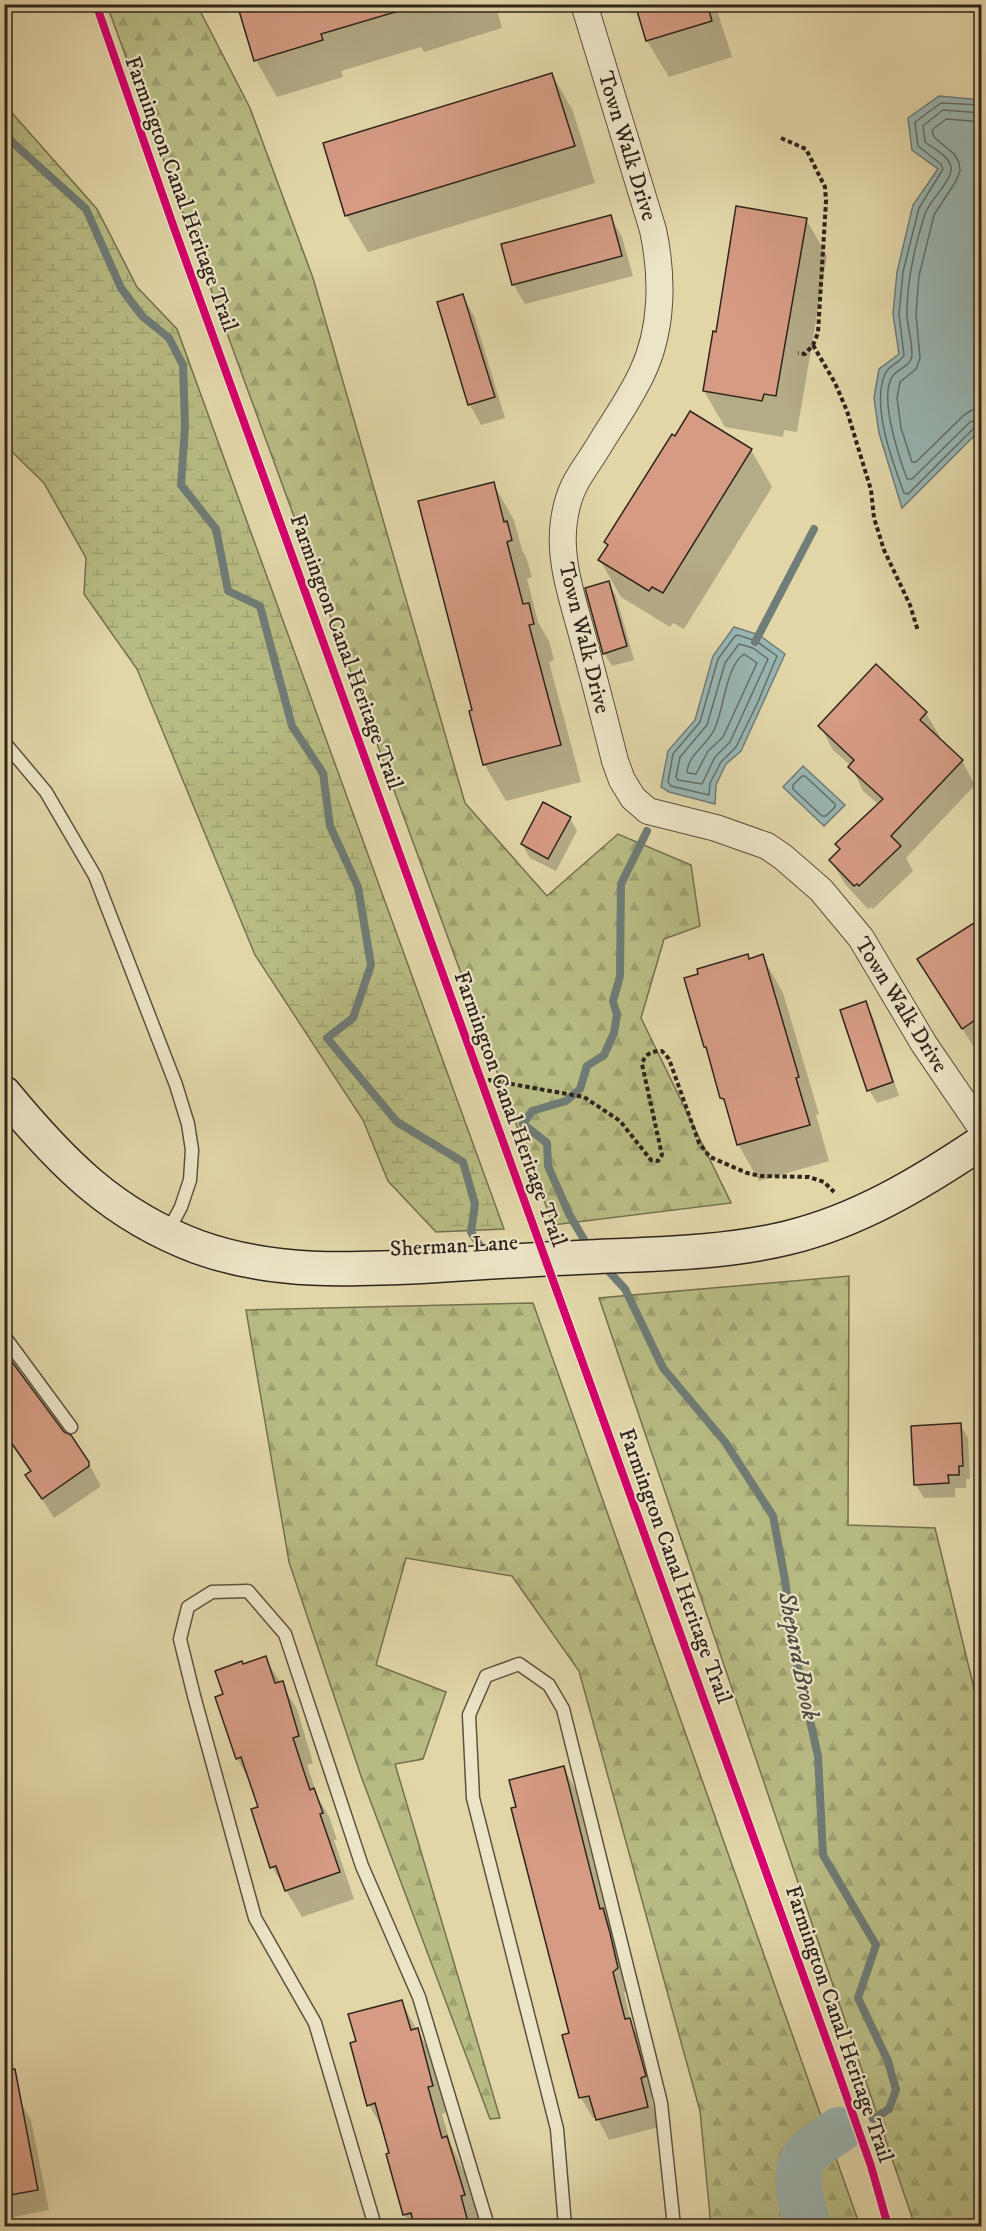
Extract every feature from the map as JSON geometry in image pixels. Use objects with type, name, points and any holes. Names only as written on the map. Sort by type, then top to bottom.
[{"type":"street","name":"Town Walk Drive","points":[[584,4],[653,230],[659,265],[658,312],[654,337],[642,373],[599,446],[575,480],[564,520],[562,546],[572,596],[615,761],[622,780],[633,798],[648,811],[716,828],[766,846],[783,856],[821,890],[861,939],[924,1044],[981,1129]]},
{"type":"street","name":"Sherman Lane","points":[[4,1092],[73,1170],[133,1217],[166,1234],[215,1252],[262,1264],[300,1268],[367,1269],[723,1249],[786,1238],[850,1218],[919,1182],[981,1142]]},
{"type":"lane","points":[[4,742],[46,792],[95,876],[176,1085],[188,1124],[192,1150],[190,1180],[181,1207],[166,1234]]},
{"type":"lane","points":[[4,1336],[71,1427]]},
{"type":"lane","points":[[375,2226],[315,2023],[255,1918],[194,1696],[180,1639],[188,1607],[212,1592],[248,1591],[285,1634],[362,1866],[419,1997],[488,2226]]},
{"type":"lane","points":[[565,2226],[557,2129],[473,1798],[469,1715],[486,1676],[519,1664],[549,1684],[563,1709],[661,2103],[674,2226]]},
{"type":"path","points":[[782,138],[806,149],[825,187],[818,333],[813,345],[805,354],[798,353]]},
{"type":"path","points":[[813,345],[835,383],[847,411],[871,490],[874,518],[884,550],[910,605],[918,631]]},
{"type":"path","points":[[485,1081],[584,1097],[620,1121],[651,1160],[655,1161],[661,1159],[642,1064],[646,1055],[662,1051],[669,1059],[699,1143],[710,1157],[747,1173],[762,1176],[809,1177],[824,1182],[831,1187],[850,1218]]},
{"type":"green space","points":[[107,5],[197,5],[250,108],[313,278],[465,803],[547,896],[618,834],[691,865],[700,926],[664,939],[641,1018],[731,1203],[553,1225]]},
{"type":"green space","points":[[4,104],[97,209],[137,287],[177,329],[504,1229],[436,1232],[388,1181],[363,1120],[255,955],[137,669],[84,594],[86,558],[44,483],[5,445]]},
{"type":"green space","points":[[849,1276],[848,1525],[935,1528],[981,1717],[981,2226],[915,2226],[599,1298]]},
{"type":"green space","points":[[533,1303],[860,2226],[711,2226],[700,2111],[579,1671],[512,1576],[406,1558],[376,1665],[446,1692],[423,1759],[395,1764],[500,2118],[490,2119],[361,1776],[289,1562],[246,1310]]},
{"type":"water","points":[[939,96],[981,100],[981,429],[902,508],[879,433],[874,398],[879,369],[899,354],[893,314],[897,272],[913,205],[938,169],[912,150],[908,118]]},
{"type":"water","points":[[734,627],[759,635],[785,654],[741,751],[726,764],[716,785],[715,804],[669,792],[661,787],[668,751],[695,720],[713,656]]},
{"type":"water","points":[[803,766],[845,805],[824,826],[783,787]]},
{"type":"building","points":[[237,4],[401,4],[402,10],[321,34],[323,40],[254,61]]},
{"type":"building","points":[[635,4],[707,4],[712,21],[646,41]]},
{"type":"building","points":[[552,73],[575,146],[345,216],[323,143]]},
{"type":"building","points":[[736,206],[807,218],[776,396],[764,394],[762,401],[703,391],[713,331],[716,332]]},
{"type":"building","points":[[611,215],[622,256],[512,285],[501,244]]},
{"type":"building","points":[[463,294],[495,397],[468,405],[437,302]]},
{"type":"building","points":[[690,411],[752,449],[663,593],[652,587],[649,591],[598,560],[608,545],[604,542],[672,434],[675,436]]},
{"type":"building","points":[[494,482],[504,522],[507,521],[512,540],[507,542],[523,604],[529,603],[534,624],[529,625],[561,745],[483,765],[469,711],[472,710],[418,501]]},
{"type":"building","points":[[609,581],[627,646],[603,654],[585,588]]},
{"type":"building","points":[[876,664],[927,712],[920,720],[963,760],[891,836],[901,846],[859,886],[857,884],[854,886],[829,860],[840,849],[835,844],[883,799],[848,767],[854,760],[818,726]]},
{"type":"building","points":[[543,802],[571,817],[548,859],[521,844]]},
{"type":"building","points":[[974,923],[981,934],[981,1016],[962,1029],[917,959]]},
{"type":"building","points":[[748,954],[749,959],[763,954],[799,1077],[796,1078],[810,1125],[737,1145],[724,1099],[720,1098],[684,978],[698,974],[697,969]]},
{"type":"building","points":[[866,1001],[893,1082],[867,1091],[840,1010]]},
{"type":"building","points":[[4,1351],[64,1432],[71,1435],[89,1462],[89,1466],[42,1499],[25,1475],[31,1471],[4,1432]]},
{"type":"building","points":[[961,1423],[963,1466],[959,1466],[959,1475],[948,1475],[949,1483],[914,1485],[911,1426]]},
{"type":"building","points":[[266,1656],[275,1683],[283,1681],[299,1736],[293,1738],[310,1790],[314,1788],[323,1813],[320,1814],[340,1872],[285,1891],[276,1866],[270,1868],[251,1809],[258,1807],[241,1757],[236,1759],[215,1697],[223,1694],[215,1671],[242,1661],[243,1664]]},
{"type":"building","points":[[564,1766],[600,1909],[603,1908],[610,1933],[618,1968],[613,1972],[625,2019],[630,2018],[646,2076],[641,2078],[648,2107],[596,2120],[589,2096],[579,2098],[562,2035],[569,2033],[511,1808],[516,1807],[509,1780]]},
{"type":"building","points":[[402,2000],[411,2030],[418,2028],[433,2086],[428,2087],[442,2138],[447,2136],[465,2195],[461,2196],[468,2222],[451,2226],[414,2226],[411,2213],[403,2215],[375,2103],[367,2106],[350,2043],[356,2041],[348,2014]]},
{"type":"building","points":[[15,2069],[38,2190],[4,2196],[4,2070]]},
{"type":"waterway","name":"Shepard Brook","points":[[4,130],[11,141],[86,209],[121,288],[142,316],[169,338],[183,365],[185,426],[181,485],[216,529],[228,591],[260,606],[292,726],[323,773],[330,826],[358,887],[371,965],[353,1018],[327,1038],[397,1122],[463,1162],[475,1204],[471,1232],[480,1246],[489,1253]]},
{"type":"waterway","points":[[755,642],[814,529]]},
{"type":"waterway","points":[[589,1248],[569,1214],[548,1166],[547,1143],[523,1124],[532,1111],[566,1101],[580,1089],[587,1066],[604,1055],[614,1033],[617,1015],[613,1001],[620,976],[621,884],[647,831]]},
{"type":"waterway","name":"Shepard Brook","points":[[603,1265],[625,1289],[663,1368],[725,1442],[773,1516],[795,1654],[818,1756],[823,1855],[876,1945],[858,1998],[888,2061],[896,2090],[889,2109],[873,2119]]},
{"type":"waterway","name":"Shepard Brook","points":[[808,2226],[799,2188],[800,2169],[803,2160],[811,2150],[839,2130]]},
{"type":"cycle path","name":"Farmington Canal Heritage Trail","points":[[96,4],[173,225],[838,2072],[871,2166],[888,2226]]}]
